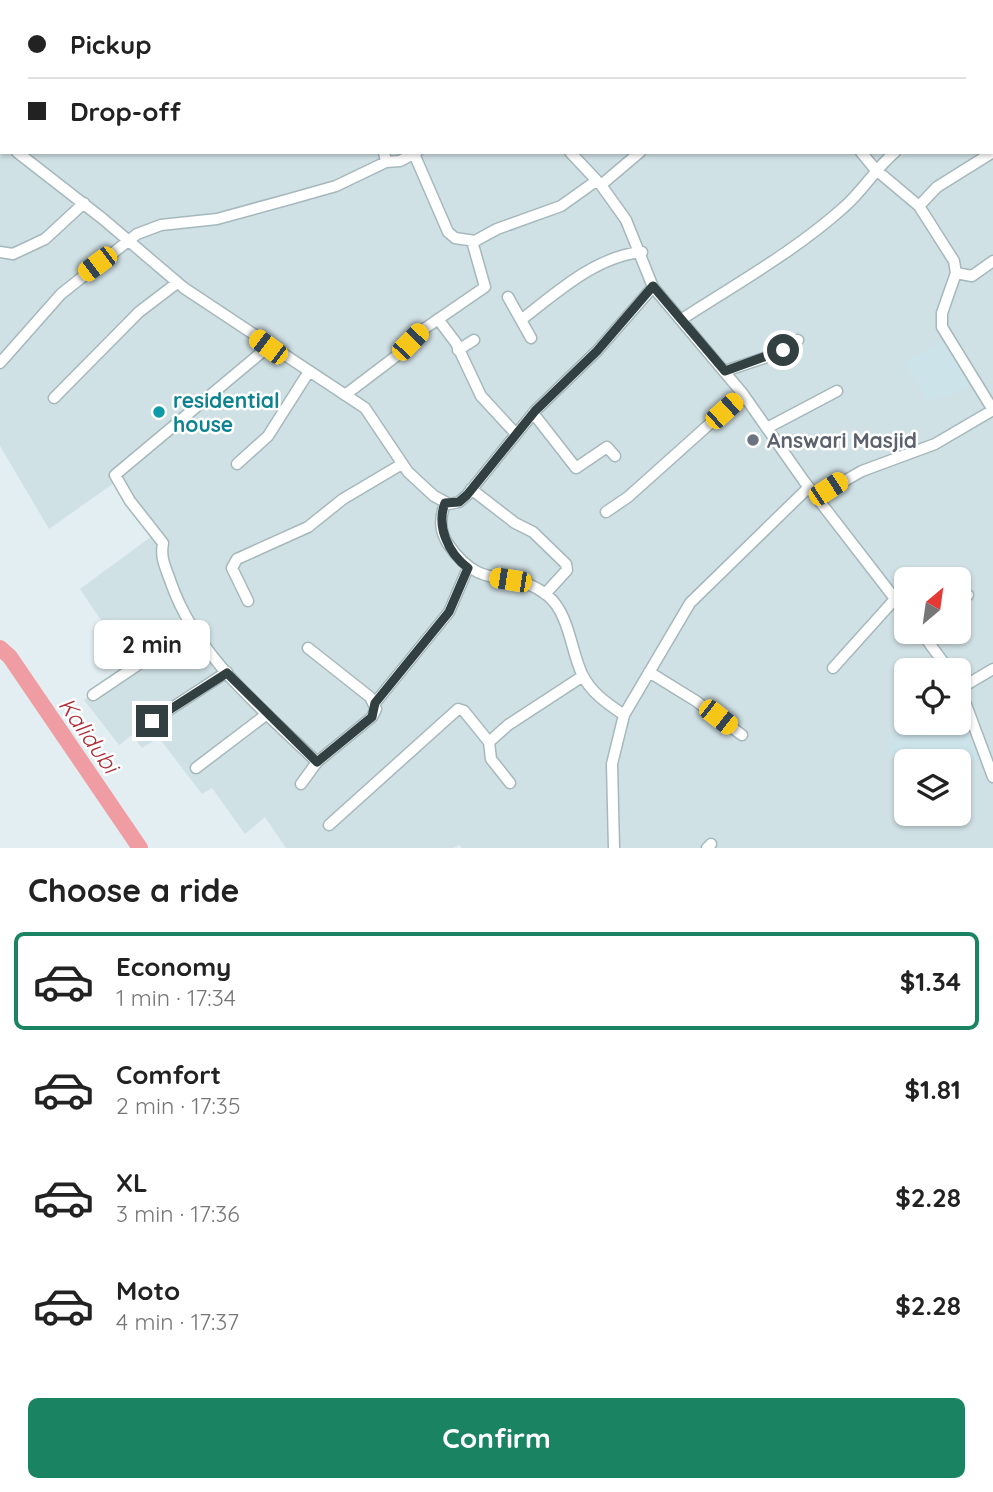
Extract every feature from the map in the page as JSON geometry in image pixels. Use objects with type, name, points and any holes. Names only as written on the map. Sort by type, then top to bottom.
[{"type":"street","points":[[20,154],[84,204],[177,283],[268,347],[345,395],[370,415],[402,464],[422,486],[445,503],[459,502],[533,413],[597,351],[653,286]]},
{"type":"street","points":[[0,363],[61,294],[127,241],[161,225],[217,219],[336,186],[385,157],[416,154],[448,232],[455,238],[472,241],[561,206],[637,154]]},
{"type":"street","points":[[572,154],[626,220],[642,252],[653,286],[743,394],[816,497],[894,597]]},
{"type":"street","points":[[816,497],[851,476],[935,444],[993,410],[942,327],[942,313],[956,273],[954,261],[919,206],[875,169],[863,154]]},
{"type":"street","points":[[682,319],[764,266],[845,208],[875,169],[893,154]]},
{"type":"street","points":[[919,206],[937,187],[990,154]]},
{"type":"street","points":[[0,252],[13,254],[45,239],[84,204]]},
{"type":"street","points":[[345,395],[375,374],[438,319],[485,288],[472,241]]},
{"type":"street","points":[[521,320],[571,281],[624,254],[642,252]]},
{"type":"street","points":[[956,273],[972,276],[993,261]]},
{"type":"street","points":[[54,397],[139,312],[177,283]]},
{"type":"street","points":[[508,297],[531,338]]},
{"type":"street","points":[[438,319],[458,350],[481,396],[516,434]]},
{"type":"street","points":[[458,350],[474,340]]},
{"type":"street","points":[[725,371],[767,358],[798,340]]},
{"type":"street","points":[[268,347],[115,475],[130,500],[163,542],[160,559],[191,629],[227,673],[317,762]]},
{"type":"street","points":[[237,464],[268,436],[308,373]]},
{"type":"street","points":[[766,428],[837,391]]},
{"type":"street","points":[[606,512],[628,497],[743,394]]},
{"type":"street","points":[[533,413],[576,468],[607,447],[615,456]]},
{"type":"street","points":[[248,601],[232,568],[237,559],[308,527],[343,499],[402,464]]},
{"type":"street","points":[[614,848],[612,764],[624,715],[690,603],[809,487]]},
{"type":"street","points":[[471,489],[514,523],[533,532],[566,564],[567,570],[545,594]]},
{"type":"street","points":[[445,503],[440,521],[445,539],[468,568],[485,576],[526,584],[545,594],[559,610],[583,676],[601,699],[624,715]]},
{"type":"street","points":[[301,784],[317,762],[372,717],[375,703],[449,612],[468,568]]},
{"type":"street","points":[[833,668],[894,599]]},
{"type":"street","points":[[93,695],[191,629]]},
{"type":"street","points":[[308,648],[375,703]]},
{"type":"street","points":[[971,681],[993,668]]},
{"type":"street","points":[[649,672],[696,701],[742,735]]},
{"type":"street","points":[[152,721],[227,673]]},
{"type":"street","points":[[489,742],[508,725],[583,676]]},
{"type":"street","points":[[329,825],[458,709],[464,711],[489,742],[491,759],[510,783]]},
{"type":"street","points":[[196,768],[267,714]]},
{"type":"street","points":[[971,717],[993,777]]},
{"type":"shaded area","points":[[0,154],[993,154],[993,848],[462,848],[459,845],[453,848],[286,848],[265,817],[245,834],[212,788],[202,794],[159,738],[142,748],[132,735],[119,745],[84,700],[131,665],[80,589],[152,536],[117,481],[49,529],[0,446]]},
{"type":"shaded area","points":[[941,341],[971,383],[951,394],[926,402],[904,362]]},
{"type":"shaded area","points":[[894,733],[968,735],[980,758],[971,761],[971,749],[894,749],[894,756],[885,742]]},
{"type":"waterway","name":"Kalidubi","points":[[0,648],[10,657],[140,848]]},
{"type":"place","name":"residential house","points":[[159,412]]},
{"type":"place","name":"Answari Masjid","points":[[753,440]]},
{"type":"route","points":[[152,721],[227,673],[317,762],[372,717],[376,709],[375,703],[449,612],[468,568],[445,539],[440,521],[445,503],[452,505],[467,495],[535,411],[597,351],[653,286],[725,371],[783,350]]}]
